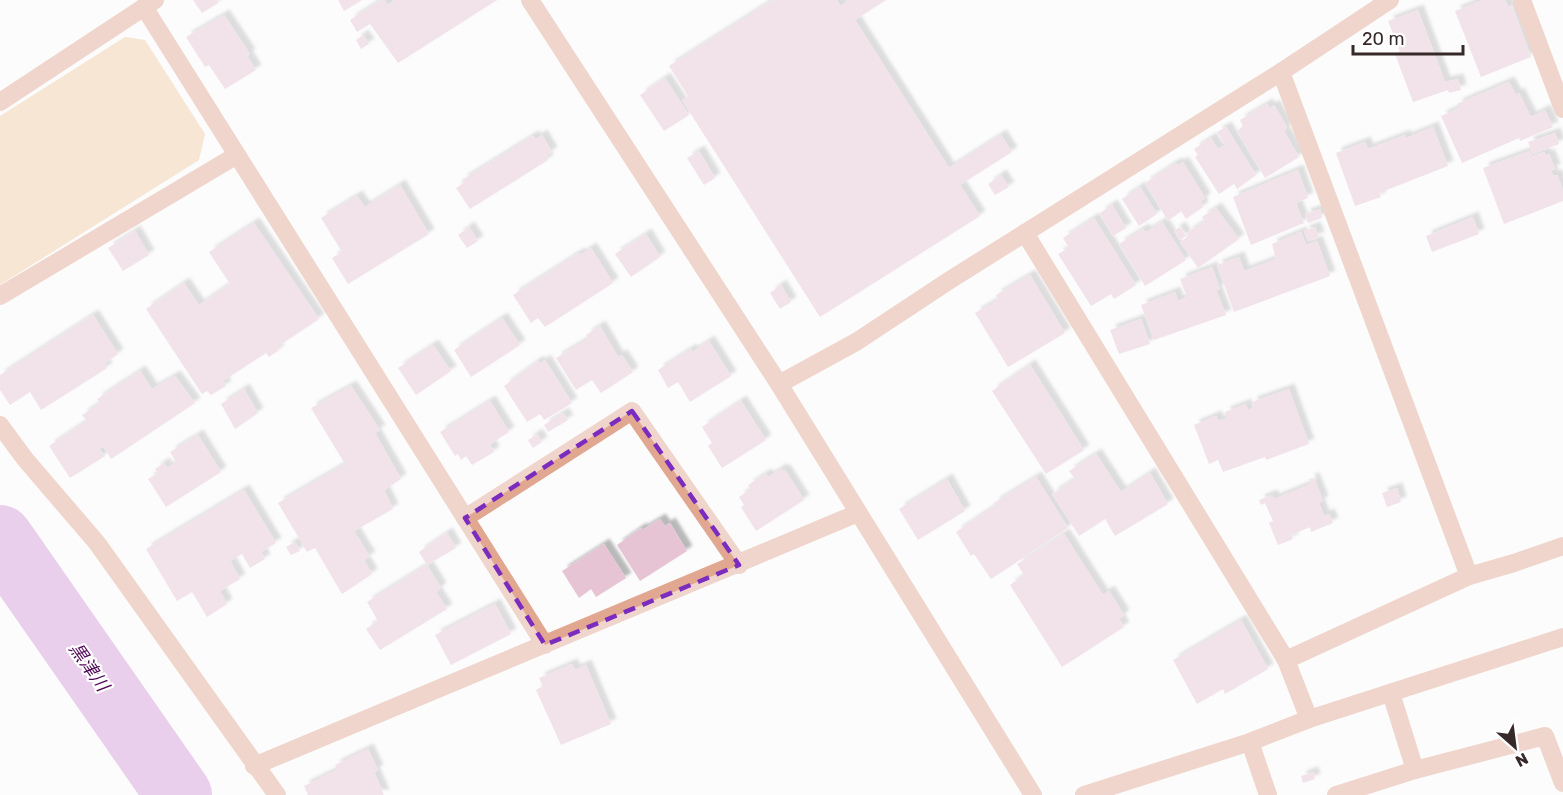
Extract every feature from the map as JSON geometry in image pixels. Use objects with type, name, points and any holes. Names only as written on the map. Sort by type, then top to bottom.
[{"type":"street","points":[[530,0],[779,384],[1033,795]]},
{"type":"street","points":[[779,384],[856,342],[1281,72],[1390,0]]},
{"type":"street","points":[[1522,0],[1563,110]]},
{"type":"street","points":[[0,102],[149,4],[237,155],[545,645]]},
{"type":"street","points":[[1281,72],[1469,576]]},
{"type":"street","points":[[0,296],[237,155]]},
{"type":"street","points":[[1025,233],[1286,660],[1309,719]]},
{"type":"street","points":[[465,518],[632,411],[739,565]]},
{"type":"street","points":[[0,425],[96,543],[277,795]]},
{"type":"street","points":[[254,766],[739,565],[858,513]]},
{"type":"street","points":[[1286,660],[1469,576],[1563,546]]},
{"type":"street","points":[[1084,795],[1563,637]]},
{"type":"street","points":[[1391,693],[1415,770]]},
{"type":"street","points":[[1336,795],[1415,770],[1554,733],[1563,783]]},
{"type":"street","points":[[1250,742],[1268,795]]},
{"type":"highlighted area","points":[[632,411],[739,565],[545,645],[465,518]]},
{"type":"shaded area","points":[[125,37],[145,40],[205,134],[199,160],[0,285],[0,116]]},
{"type":"building","points":[[193,0],[216,0],[218,3],[202,13]]},
{"type":"building","points":[[338,0],[362,0],[344,11]]},
{"type":"building","points":[[381,0],[388,5],[395,0],[497,0],[398,63],[370,24],[357,32],[350,20]]},
{"type":"building","points":[[773,0],[837,0],[840,6],[850,0],[886,0],[855,20],[949,168],[1001,135],[1012,152],[960,185],[980,216],[820,317],[682,100],[688,96],[669,66]]},
{"type":"building","points":[[1483,0],[1505,0],[1508,7],[1512,5],[1531,57],[1481,77],[1455,11]]},
{"type":"building","points":[[1418,10],[1445,82],[1458,79],[1461,90],[1449,93],[1448,90],[1413,102],[1395,54],[1400,51],[1388,21]]},
{"type":"building","points":[[224,15],[250,54],[247,56],[256,70],[225,89],[209,65],[205,67],[186,37]]},
{"type":"building","points":[[363,35],[369,44],[361,49],[356,40]]},
{"type":"building","points":[[665,78],[689,115],[664,131],[640,95]]},
{"type":"building","points":[[1509,82],[1516,95],[1519,93],[1531,117],[1545,110],[1553,127],[1520,141],[1519,138],[1462,163],[1441,116],[1459,108],[1457,104]]},
{"type":"building","points":[[1267,104],[1270,108],[1274,105],[1287,127],[1284,131],[1299,157],[1265,178],[1237,131],[1243,126],[1240,120]]},
{"type":"building","points":[[1226,127],[1256,175],[1237,189],[1234,184],[1219,194],[1195,157],[1198,155],[1194,149],[1211,138],[1218,149],[1225,145],[1217,132]]},
{"type":"building","points":[[1433,127],[1448,166],[1379,193],[1381,197],[1355,206],[1336,153],[1365,142],[1368,149]]},
{"type":"building","points":[[1555,133],[1559,144],[1533,154],[1528,142]]},
{"type":"building","points":[[542,135],[552,152],[546,156],[548,160],[470,209],[456,188],[464,183],[462,180],[533,136],[536,139]]},
{"type":"building","points":[[699,151],[715,178],[704,185],[687,158]]},
{"type":"building","points":[[1530,151],[1532,156],[1544,152],[1546,156],[1549,154],[1555,169],[1551,171],[1553,176],[1557,175],[1563,190],[1563,201],[1504,224],[1483,168]]},
{"type":"building","points":[[1183,162],[1205,198],[1201,202],[1203,207],[1186,219],[1181,211],[1168,221],[1145,183],[1176,163],[1178,165]]},
{"type":"building","points":[[1298,170],[1308,198],[1296,203],[1304,223],[1251,245],[1233,197]]},
{"type":"building","points":[[1001,175],[1009,187],[995,195],[988,184]]},
{"type":"building","points":[[400,185],[429,234],[348,284],[332,258],[342,252],[321,218],[357,196],[365,207]]},
{"type":"building","points":[[1140,187],[1157,214],[1139,226],[1122,199]]},
{"type":"building","points":[[1112,205],[1126,228],[1113,236],[1100,213]]},
{"type":"building","points":[[1216,208],[1239,239],[1198,268],[1180,242],[1189,236],[1187,233],[1205,221],[1202,217]]},
{"type":"building","points":[[1320,209],[1322,218],[1308,223],[1305,214]]},
{"type":"building","points":[[1473,217],[1479,234],[1432,252],[1426,236]]},
{"type":"building","points":[[1094,218],[1136,285],[1114,299],[1111,294],[1091,306],[1058,254],[1069,248],[1063,238]]},
{"type":"building","points":[[1162,222],[1186,260],[1145,286],[1119,244],[1143,229],[1146,232]]},
{"type":"building","points":[[254,223],[319,319],[277,347],[279,350],[269,357],[266,353],[223,381],[226,386],[211,395],[207,391],[202,394],[146,309],[184,283],[199,305],[230,284],[209,252]]},
{"type":"building","points":[[469,227],[478,241],[467,248],[458,235]]},
{"type":"building","points":[[1180,227],[1186,236],[1180,240],[1174,231]]},
{"type":"building","points":[[1315,227],[1319,237],[1308,241],[1304,231]]},
{"type":"building","points":[[135,231],[149,255],[123,271],[108,248]]},
{"type":"building","points":[[1301,232],[1306,245],[1317,241],[1330,276],[1234,312],[1217,265],[1239,257],[1244,271],[1276,259],[1272,244]]},
{"type":"building","points":[[646,234],[660,257],[631,277],[615,254]]},
{"type":"building","points":[[591,248],[613,283],[545,327],[538,318],[531,323],[513,295],[579,253],[580,255]]},
{"type":"building","points":[[1212,267],[1220,289],[1216,290],[1226,315],[1154,340],[1141,305],[1175,292],[1178,301],[1187,297],[1180,279]]},
{"type":"building","points":[[1030,275],[1065,333],[1008,367],[975,313],[998,300],[996,295]]},
{"type":"building","points":[[781,285],[791,302],[780,309],[770,293]]},
{"type":"building","points":[[93,315],[118,354],[104,364],[107,368],[41,410],[30,392],[10,405],[0,390],[0,375]]},
{"type":"building","points":[[502,318],[520,345],[471,377],[454,350]]},
{"type":"building","points":[[1141,319],[1150,344],[1119,354],[1110,330]]},
{"type":"building","points":[[600,326],[618,357],[622,355],[633,372],[601,393],[592,380],[576,390],[556,358],[588,339],[586,335]]},
{"type":"building","points":[[709,341],[731,376],[690,402],[678,382],[668,388],[658,370],[691,349],[692,352]]},
{"type":"building","points":[[433,345],[451,371],[416,395],[398,368]]},
{"type":"building","points":[[545,360],[572,403],[544,420],[540,414],[527,422],[504,386],[538,361],[540,364]]},
{"type":"building","points":[[1030,365],[1084,450],[1046,474],[992,391]]},
{"type":"building","points":[[140,371],[152,389],[175,376],[195,403],[111,459],[103,446],[99,449],[105,456],[70,478],[49,446],[87,421],[82,415],[100,403],[97,399]]},
{"type":"building","points":[[351,386],[380,430],[375,433],[401,479],[384,490],[393,509],[354,531],[370,557],[364,560],[372,574],[342,594],[315,548],[307,552],[278,503],[345,464],[311,408]]},
{"type":"building","points":[[244,389],[258,413],[235,429],[221,404]]},
{"type":"building","points":[[1289,389],[1309,444],[1266,460],[1265,457],[1223,472],[1218,460],[1209,464],[1194,425],[1216,416],[1218,421],[1227,418],[1225,412],[1246,404],[1248,410],[1253,408],[1252,402]]},
{"type":"building","points":[[490,401],[509,432],[490,444],[494,452],[472,465],[466,456],[461,460],[458,454],[455,456],[440,432]]},
{"type":"building","points":[[741,401],[766,440],[722,468],[708,446],[712,443],[702,427]]},
{"type":"building","points":[[563,413],[568,420],[548,432],[544,425]]},
{"type":"building","points":[[537,434],[542,442],[533,448],[528,440]]},
{"type":"building","points":[[198,435],[221,472],[166,507],[148,479],[158,473],[155,469],[164,463],[167,468],[176,462],[170,452]]},
{"type":"building","points":[[1096,454],[1121,492],[1150,473],[1168,504],[1115,536],[1105,519],[1079,536],[1052,494],[1075,479],[1069,471]]},
{"type":"building","points":[[781,469],[785,470],[804,500],[756,531],[741,507],[744,505],[739,497],[751,489],[748,485],[766,474],[768,477]]},
{"type":"building","points":[[1036,477],[1068,528],[991,579],[974,554],[971,556],[956,532],[995,506],[994,503]]},
{"type":"building","points":[[1314,478],[1323,501],[1319,503],[1324,516],[1329,514],[1333,523],[1311,532],[1310,527],[1291,535],[1293,539],[1278,545],[1269,523],[1273,521],[1265,503],[1261,505],[1259,500],[1272,495],[1274,499],[1311,484],[1309,479]]},
{"type":"building","points":[[947,479],[965,511],[918,540],[899,509]]},
{"type":"building","points":[[1397,488],[1401,502],[1387,507],[1382,493]]},
{"type":"building","points":[[244,490],[276,543],[261,552],[265,559],[250,568],[242,554],[230,561],[240,579],[220,591],[227,604],[207,617],[192,592],[177,601],[146,549]]},
{"type":"building","points":[[660,519],[665,526],[670,523],[687,551],[640,581],[617,545],[641,528],[642,530]]},
{"type":"building","points":[[447,533],[456,548],[427,565],[419,552]]},
{"type":"building","points":[[1064,534],[1103,595],[1109,591],[1124,615],[1119,619],[1124,627],[1062,667],[1010,585],[1024,575],[1017,564]]},
{"type":"building","points":[[295,542],[300,551],[291,555],[286,547]]},
{"type":"building","points":[[604,544],[626,578],[596,597],[591,589],[579,598],[562,571]]},
{"type":"building","points":[[427,565],[441,588],[436,592],[447,609],[380,650],[366,629],[378,621],[367,602]]},
{"type":"building","points":[[495,604],[511,634],[451,665],[435,635]]},
{"type":"building","points":[[1241,620],[1268,669],[1225,694],[1223,689],[1197,704],[1173,660]]},
{"type":"building","points":[[572,664],[575,670],[586,665],[611,724],[561,745],[536,690],[543,686],[539,678]]},
{"type":"building","points":[[368,749],[378,770],[374,772],[384,795],[308,795],[304,786],[337,770],[335,765]]},
{"type":"building","points":[[1313,772],[1315,779],[1303,783],[1301,776]]},
{"type":"waterway","name":"黒津川","points":[[0,538],[179,795]]},
{"type":"waterway","points":[[0,556],[10,553]]}]
